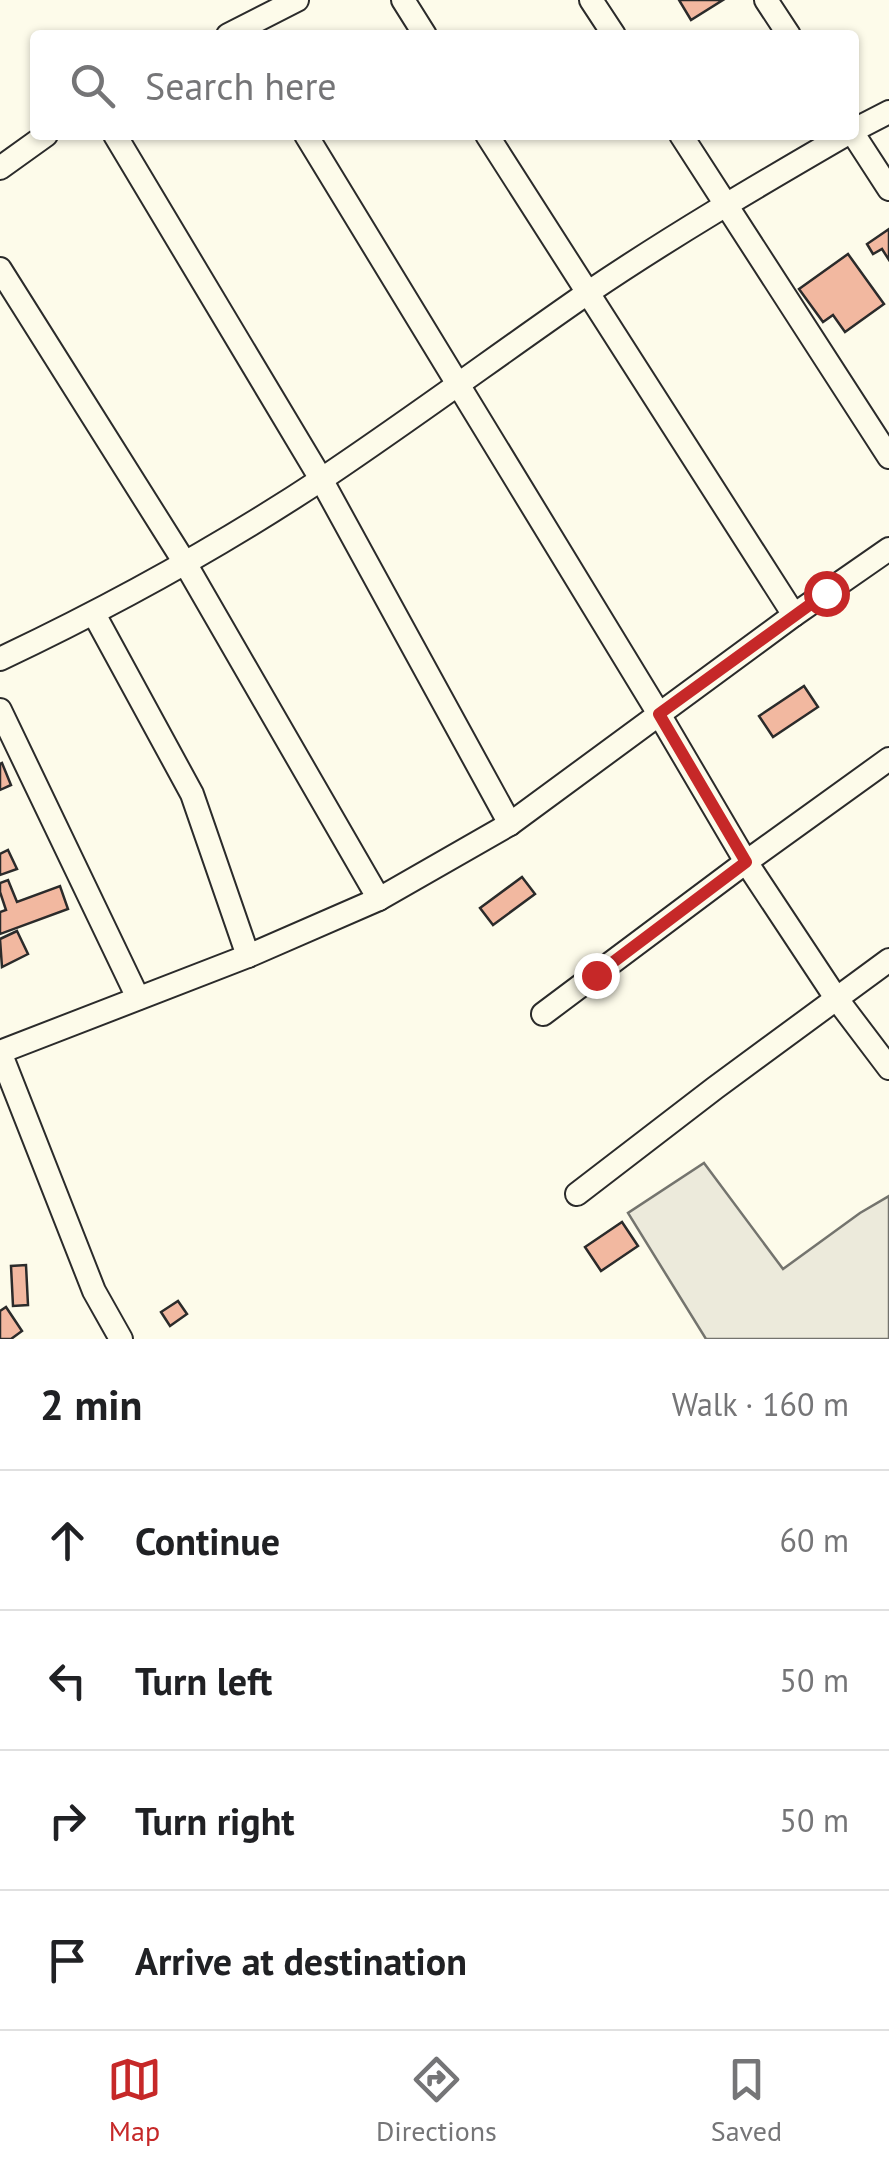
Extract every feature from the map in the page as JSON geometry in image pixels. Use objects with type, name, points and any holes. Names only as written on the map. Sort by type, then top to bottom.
[{"type":"street","points":[[243,30],[297,0]]},
{"type":"street","points":[[403,0],[421,30]]},
{"type":"street","points":[[591,0],[611,30]]},
{"type":"street","points":[[766,0],[786,30]]},
{"type":"street","points":[[859,129],[889,112]]},
{"type":"street","points":[[0,168],[39,140]]},
{"type":"street","points":[[118,140],[322,480],[510,824]]},
{"type":"street","points":[[309,140],[746,862],[836,998],[889,1068]]},
{"type":"street","points":[[490,140],[794,615]]},
{"type":"street","points":[[683,140],[889,457]]},
{"type":"street","points":[[0,659],[94,614],[322,480],[587,294],[726,204],[836,140]]},
{"type":"street","points":[[859,140],[889,189]]},
{"type":"street","points":[[0,269],[185,562],[379,898]]},
{"type":"street","points":[[120,1339],[94,1291],[0,1052],[248,956],[379,898],[510,824],[889,549]]},
{"type":"street","points":[[94,614],[192,794],[248,956]]},
{"type":"street","points":[[0,710],[138,998]]},
{"type":"street","points":[[544,1014],[889,759]]},
{"type":"street","points":[[578,1194],[889,960]]},
{"type":"shaded area","points":[[704,1163],[783,1269],[889,1196],[889,1339],[706,1339],[628,1213]]},
{"type":"building","points":[[679,0],[723,0],[691,20]]},
{"type":"building","points":[[889,229],[889,260],[882,249],[873,254],[867,244]]},
{"type":"building","points":[[848,254],[884,304],[845,332],[833,315],[823,322],[799,289]]},
{"type":"building","points":[[804,686],[818,707],[773,737],[759,716]]},
{"type":"building","points":[[0,764],[11,785],[0,790]]},
{"type":"building","points":[[8,850],[17,869],[0,875],[0,854]]},
{"type":"building","points":[[522,877],[535,894],[493,925],[480,908]]},
{"type":"building","points":[[8,880],[17,902],[60,886],[68,909],[0,934],[0,912],[6,910],[0,883]]},
{"type":"building","points":[[17,931],[28,954],[2,967],[0,939]]},
{"type":"building","points":[[622,1222],[638,1246],[601,1271],[585,1247]]},
{"type":"building","points":[[26,1265],[28,1305],[13,1306],[11,1266]]},
{"type":"building","points":[[178,1301],[187,1314],[170,1326],[161,1312]]},
{"type":"building","points":[[6,1307],[22,1331],[11,1339],[0,1339],[0,1311]]},
{"type":"route","points":[[596,975],[746,862],[659,714],[826,593]]}]
